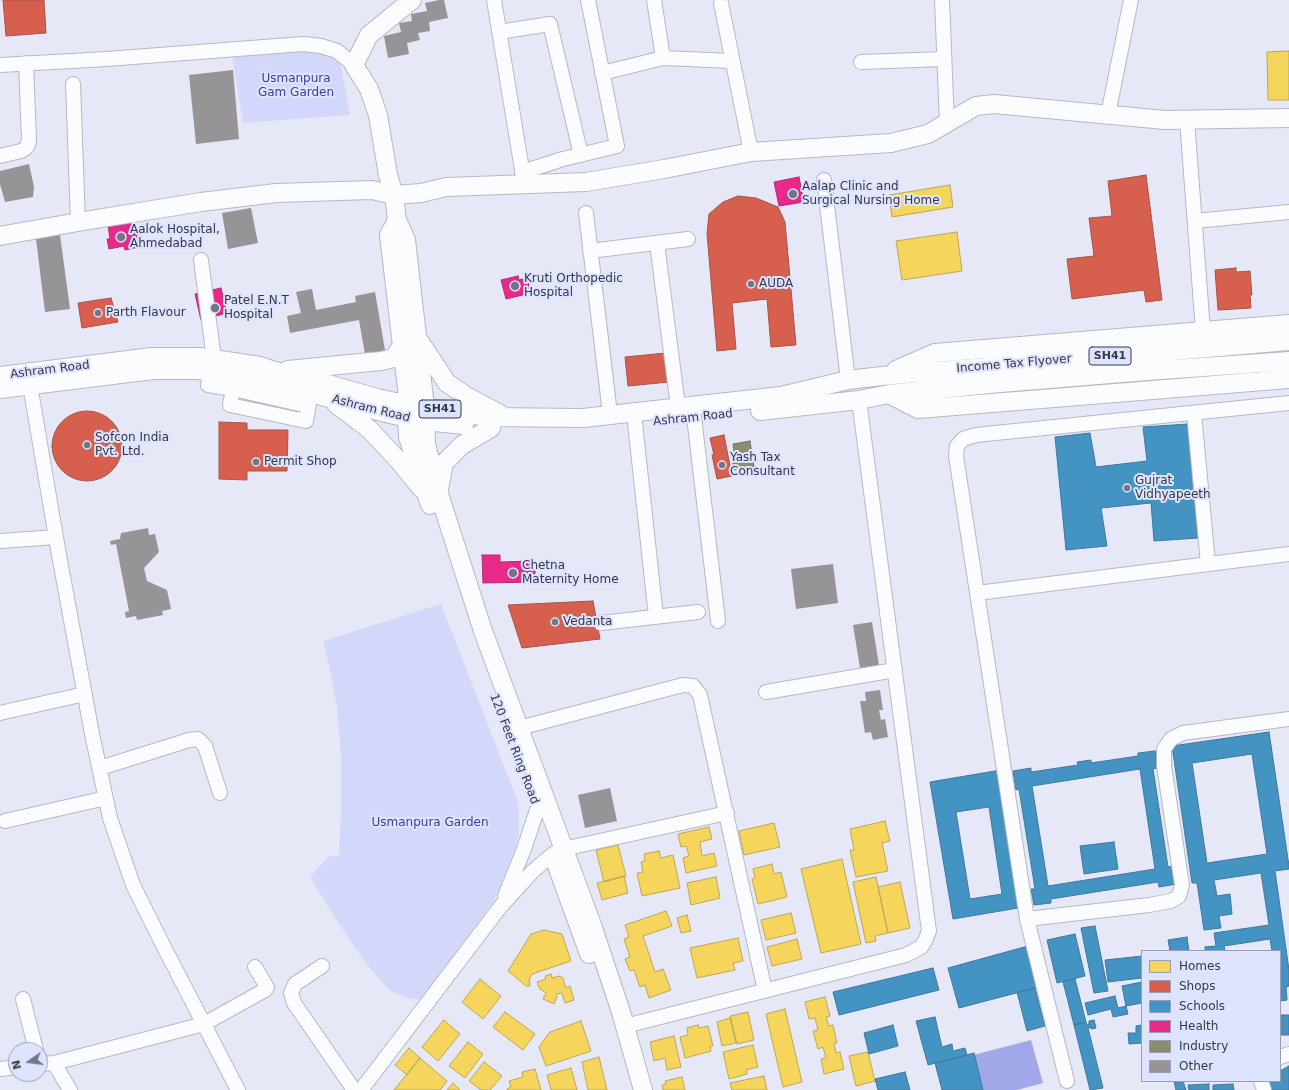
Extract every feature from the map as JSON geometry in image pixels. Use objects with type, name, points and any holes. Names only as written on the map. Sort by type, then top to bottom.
[{"type":"main road","points":[[394,195],[388,175],[378,115],[369,90],[354,65],[369,35],[412,0]]},
{"type":"main road","points":[[0,236],[201,202],[276,193],[372,190],[394,195],[421,193],[446,187],[523,178],[586,182],[751,152],[891,143],[928,134],[976,106],[994,104],[1165,120],[1289,118]]},
{"type":"main road","name":"120 Feet Ring Road","points":[[394,195],[397,220],[389,236],[410,342],[417,413],[408,437],[432,495],[519,728],[542,807]]},
{"type":"main road","points":[[882,376],[935,353],[1289,324]]},
{"type":"main road","name":"Income Tax Flyover","points":[[882,376],[1289,341]]},
{"type":"main road","points":[[275,371],[381,361],[394,358],[410,342],[446,383],[505,417]]},
{"type":"main road","name":"Ashram Road","points":[[0,389],[29,379],[152,357],[200,357],[212,365],[315,399],[417,413],[491,428],[583,429],[859,400],[888,394]]},
{"type":"main road","name":"Income Tax Flyover","points":[[888,394],[1289,360]]},
{"type":"main road","name":"Ashram Road","points":[[212,365],[260,366],[417,413],[487,417],[583,418],[781,396],[848,380],[882,376]]},
{"type":"main road","name":"Ashram Road","points":[[0,376],[29,379]]},
{"type":"main road","points":[[888,394],[918,409],[1289,379]]},
{"type":"main road","points":[[315,399],[369,429],[432,495],[444,463],[462,445],[491,428]]},
{"type":"main road","name":"120 Feet Ring Road","points":[[432,495],[472,636],[542,807],[558,852],[612,1019],[632,1090]]},
{"type":"main road","name":"120 Feet Ring Road","points":[[558,852],[592,925],[625,1026],[643,1090]]},
{"type":"street","points":[[494,0],[523,178],[581,155],[617,146],[588,0]]},
{"type":"street","points":[[654,0],[663,58]]},
{"type":"street","points":[[942,0],[947,124]]},
{"type":"street","points":[[1108,115],[1131,0]]},
{"type":"street","points":[[721,3],[751,152]]},
{"type":"street","points":[[500,32],[550,24],[581,155]]},
{"type":"street","points":[[0,65],[107,60],[303,44],[321,46],[337,51],[354,65]]},
{"type":"street","points":[[602,73],[663,58],[732,61]]},
{"type":"street","points":[[861,62],[944,59]]},
{"type":"street","points":[[0,156],[21,151],[28,147],[26,63]]},
{"type":"street","points":[[73,84],[78,222]]},
{"type":"street","points":[[1187,120],[1203,331]]},
{"type":"street","points":[[824,180],[848,380]]},
{"type":"street","points":[[1195,221],[1289,212]]},
{"type":"street","points":[[586,213],[610,414]]},
{"type":"street","points":[[590,251],[688,239]]},
{"type":"street","points":[[657,243],[678,407]]},
{"type":"street","points":[[201,260],[212,365],[208,385],[315,399]]},
{"type":"street","points":[[29,379],[56,537],[110,818],[133,885],[238,1090]]},
{"type":"street","points":[[625,1026],[906,955],[922,947],[926,941],[929,931],[859,400]]},
{"type":"street","points":[[1066,1081],[1027,919],[956,456],[957,446],[963,438],[976,436],[1289,403]]},
{"type":"street","points":[[1194,413],[1208,564]]},
{"type":"street","points":[[694,417],[718,621]]},
{"type":"street","points":[[635,423],[656,617]]},
{"type":"street","points":[[0,541],[56,537]]},
{"type":"street","points":[[977,592],[1289,554]]},
{"type":"street","points":[[601,623],[698,612]]},
{"type":"street","points":[[766,692],[894,670]]},
{"type":"street","points":[[519,728],[683,685],[693,686],[700,695],[765,991]]},
{"type":"street","points":[[0,713],[85,694]]},
{"type":"street","points":[[1027,919],[1149,905],[1171,901],[1179,896],[1182,885],[1164,766],[1164,750],[1171,739],[1182,733],[1289,719]]},
{"type":"street","points":[[100,768],[189,740],[198,739],[205,746],[220,793]]},
{"type":"street","points":[[5,821],[106,798]]},
{"type":"street","points":[[500,906],[542,807]]},
{"type":"street","points":[[362,1090],[500,906],[533,871],[558,852],[727,814]]},
{"type":"street","points":[[322,966],[295,984],[291,993],[294,1003],[354,1090]]},
{"type":"street","points":[[48,1064],[204,1024],[266,990],[267,987],[255,968]]},
{"type":"street","points":[[23,1000],[34,1042]]},
{"type":"street","points":[[48,1065],[70,1090]]},
{"type":"green space","name":"Usmanpura Gam Garden","points":[[322,50],[340,59],[350,115],[243,123],[232,56]]},
{"type":"green space","name":"Usmanpura Garden","points":[[441,604],[518,802],[519,834],[516,846],[494,901],[422,1000],[407,998],[389,990],[369,967],[339,924],[310,877],[328,857],[339,855],[341,757],[337,707],[323,641]]},
{"type":"water","points":[[1031,1040],[1043,1083],[1017,1090],[950,1090],[943,1063]]},
{"type":"building: Homes","points":[[1289,51],[1289,100],[1268,100],[1267,52]]},
{"type":"building: Homes","points":[[950,185],[953,207],[892,217],[889,195]]},
{"type":"building: Homes","points":[[957,232],[962,271],[902,280],[896,241]]},
{"type":"building: Homes","points":[[885,821],[890,841],[882,843],[888,871],[856,877],[850,850],[854,850],[850,829]]},
{"type":"building: Homes","points":[[774,823],[780,847],[744,855],[739,831]]},
{"type":"building: Homes","points":[[709,827],[712,839],[700,842],[702,856],[714,853],[717,866],[686,873],[683,858],[689,856],[686,846],[681,847],[678,834]]},
{"type":"building: Homes","points":[[618,845],[626,876],[604,882],[596,850]]},
{"type":"building: Homes","points":[[659,851],[661,858],[673,855],[680,888],[642,896],[637,873],[643,872],[641,862],[645,861],[644,854]]},
{"type":"building: Homes","points":[[842,859],[861,944],[821,953],[801,869]]},
{"type":"building: Homes","points":[[772,864],[774,874],[781,872],[787,897],[758,904],[752,879],[755,878],[753,869]]},
{"type":"building: Homes","points":[[624,876],[628,893],[602,900],[597,883]]},
{"type":"building: Homes","points":[[716,877],[720,898],[691,905],[687,883]]},
{"type":"building: Homes","points":[[876,877],[888,933],[875,936],[876,941],[866,943],[853,882]]},
{"type":"building: Homes","points":[[900,882],[910,928],[888,933],[878,887]]},
{"type":"building: Homes","points":[[666,911],[672,926],[643,936],[655,972],[663,969],[671,990],[649,998],[645,985],[640,987],[634,970],[630,971],[625,959],[630,957],[624,939],[629,937],[625,925]]},
{"type":"building: Homes","points":[[791,913],[796,933],[766,940],[761,920]]},
{"type":"building: Homes","points":[[687,915],[691,931],[681,933],[677,918]]},
{"type":"building: Homes","points":[[544,930],[562,934],[571,961],[532,974],[529,980],[530,986],[526,986],[508,971],[531,934]]},
{"type":"building: Homes","points":[[738,938],[743,961],[733,963],[735,970],[697,978],[690,948]]},
{"type":"building: Homes","points":[[797,939],[802,959],[772,966],[767,947]]},
{"type":"building: Homes","points":[[551,974],[552,978],[559,976],[563,978],[566,988],[570,986],[574,1000],[565,1003],[562,993],[556,994],[557,997],[554,1004],[543,999],[546,993],[540,989],[537,982],[546,979],[545,976]]},
{"type":"building: Homes","points":[[480,979],[501,996],[483,1019],[462,1002]]},
{"type":"building: Homes","points":[[825,997],[830,1016],[826,1017],[829,1026],[833,1025],[837,1043],[834,1043],[836,1053],[840,1052],[844,1069],[824,1074],[821,1059],[826,1058],[823,1047],[818,1049],[813,1031],[818,1030],[815,1018],[809,1019],[805,1002]]},
{"type":"building: Homes","points":[[785,1009],[802,1082],[783,1087],[766,1014]]},
{"type":"building: Homes","points":[[505,1012],[535,1034],[523,1050],[493,1027]]},
{"type":"building: Homes","points":[[748,1012],[754,1040],[737,1044],[730,1016]]},
{"type":"building: Homes","points":[[730,1018],[736,1043],[722,1046],[717,1022]]},
{"type":"building: Homes","points":[[444,1020],[460,1034],[438,1061],[422,1047]]},
{"type":"building: Homes","points":[[581,1021],[591,1051],[546,1066],[539,1047],[550,1032]]},
{"type":"building: Homes","points":[[698,1025],[699,1028],[708,1026],[713,1046],[710,1046],[711,1051],[685,1058],[680,1037],[688,1035],[687,1028]]},
{"type":"building: Homes","points":[[674,1036],[681,1067],[667,1070],[665,1058],[654,1061],[650,1042]]},
{"type":"building: Homes","points":[[468,1042],[483,1054],[465,1078],[449,1066]]},
{"type":"building: Homes","points":[[753,1045],[758,1067],[746,1070],[747,1074],[729,1079],[723,1052]]},
{"type":"building: Homes","points":[[409,1048],[420,1058],[407,1075],[395,1065]]},
{"type":"building: Homes","points":[[868,1052],[875,1081],[856,1086],[849,1056]]},
{"type":"building: Homes","points":[[599,1057],[607,1090],[588,1090],[582,1062]]},
{"type":"building: Homes","points":[[420,1058],[447,1081],[440,1090],[394,1090]]},
{"type":"building: Homes","points":[[484,1062],[502,1076],[490,1090],[481,1090],[469,1081]]},
{"type":"building: Homes","points":[[571,1068],[577,1090],[551,1090],[547,1075]]},
{"type":"building: Homes","points":[[535,1069],[541,1090],[507,1090],[511,1087],[509,1081],[523,1077],[522,1072]]},
{"type":"building: Homes","points":[[764,1076],[767,1090],[732,1090],[730,1083]]},
{"type":"building: Homes","points":[[682,1077],[685,1090],[663,1090],[662,1085],[666,1084],[665,1081]]},
{"type":"building: Homes","points":[[453,1083],[460,1090],[447,1090]]},
{"type":"building: Shops","points":[[3,0],[44,0],[46,33],[6,36]]},
{"type":"building: Shops","points":[[1146,175],[1162,300],[1146,302],[1144,290],[1072,299],[1067,259],[1094,256],[1089,218],[1112,216],[1108,181]]},
{"type":"building: Shops","name":"AUDA","points":[[738,196],[756,198],[778,207],[785,222],[796,345],[771,347],[767,299],[732,303],[736,349],[717,351],[707,234],[709,214],[723,202]]},
{"type":"building: Shops","points":[[1236,268],[1236,272],[1250,271],[1252,295],[1250,295],[1251,308],[1218,310],[1215,270]]},
{"type":"building: Shops","name":"Parth Flavour","points":[[111,298],[118,322],[82,328],[78,303]]},
{"type":"building: Shops","points":[[666,353],[669,382],[628,386],[625,357]]},
{"type":"building: Shops","name":"Sofcon India Pvt. Ltd.","points":[[87,411],[106,417],[116,427],[122,446],[116,465],[106,475],[87,481],[68,475],[58,465],[52,446],[58,427],[68,417]]},
{"type":"building: Shops","points":[[219,422],[247,423],[247,430],[288,430],[287,471],[247,471],[247,480],[219,479]]},
{"type":"building: Shops","name":"Yash Tax Consultant","points":[[724,435],[732,476],[717,479],[710,438]]},
{"type":"building: Shops","name":"Vedanta","points":[[593,601],[600,639],[522,648],[508,605]]},
{"type":"building: Schools","name":"Gujrat Vidhyapeeth","points":[[1188,424],[1198,538],[1154,541],[1151,503],[1101,508],[1107,546],[1066,550],[1055,437],[1090,433],[1096,467],[1147,461],[1143,427]]},
{"type":"building: Schools","points":[[1269,732],[1289,866],[1289,869],[1275,871],[1289,970],[1289,986],[1286,987],[1287,1000],[1281,1001],[1281,950],[1272,950],[1270,939],[1224,946],[1225,950],[1205,950],[1205,947],[1216,946],[1214,933],[1269,925],[1261,873],[1214,880],[1217,896],[1230,894],[1232,914],[1219,916],[1221,928],[1204,930],[1197,883],[1192,883],[1172,746]],"holes":[[[1252,754],[1267,854],[1207,863],[1192,763]]]},
{"type":"building: Schools","points":[[1155,751],[1157,768],[1153,769],[1168,867],[1174,866],[1177,884],[1159,887],[1158,882],[1051,899],[1051,903],[1034,905],[1031,889],[1035,889],[1019,789],[1016,790],[1013,771],[1031,768],[1031,772],[1078,765],[1077,762],[1091,760],[1091,763],[1138,756],[1138,753]],"holes":[[[1140,769],[1155,869],[1048,886],[1032,786]]]},
{"type":"building: Schools","points":[[1001,770],[1024,907],[953,919],[930,782]],"holes":[[[989,807],[1002,894],[970,899],[956,812]]]},
{"type":"building: Schools","points":[[1114,842],[1118,869],[1084,874],[1080,846]]},
{"type":"building: Schools","points":[[1095,926],[1108,991],[1094,993],[1081,928]]},
{"type":"building: Schools","points":[[1075,934],[1085,976],[1057,983],[1047,940]]},
{"type":"building: Schools","points":[[1187,937],[1189,950],[1170,950],[1168,940]]},
{"type":"building: Schools","points":[[1028,946],[1039,987],[959,1008],[948,968]]},
{"type":"building: Schools","points":[[1141,956],[1141,978],[1108,982],[1105,960]]},
{"type":"building: Schools","points":[[933,968],[939,990],[839,1015],[833,992]]},
{"type":"building: Schools","points":[[1075,979],[1086,1022],[1074,1025],[1063,982]]},
{"type":"building: Schools","points":[[1141,982],[1141,1003],[1126,1006],[1122,986]]},
{"type":"building: Schools","points":[[1035,988],[1045,1026],[1027,1031],[1017,992]]},
{"type":"building: Schools","points":[[1115,996],[1118,1008],[1126,1006],[1128,1014],[1113,1017],[1111,1009],[1088,1015],[1085,1003]]},
{"type":"building: Schools","points":[[1281,1015],[1289,1015],[1289,1035],[1281,1035]]},
{"type":"building: Schools","points":[[935,1017],[942,1047],[952,1044],[953,1051],[965,1048],[967,1055],[928,1065],[916,1021]]},
{"type":"building: Schools","points":[[1094,1020],[1096,1028],[1088,1028],[1103,1088],[1090,1090],[1074,1025],[1086,1022],[1087,1025],[1089,1024],[1089,1021]]},
{"type":"building: Schools","points":[[893,1025],[898,1046],[869,1054],[864,1033]]},
{"type":"building: Schools","points":[[1141,1025],[1141,1043],[1129,1044],[1128,1033],[1136,1033],[1136,1026]]},
{"type":"building: Schools","points":[[974,1053],[983,1090],[942,1090],[935,1063]]},
{"type":"building: Schools","points":[[1289,1066],[1289,1090],[1269,1090],[1266,1082],[1281,1082],[1281,1070]]},
{"type":"building: Schools","points":[[905,1072],[910,1090],[878,1090],[875,1079]]},
{"type":"building: Schools","points":[[1174,1082],[1183,1082],[1186,1090],[1176,1090]]},
{"type":"building: Schools","points":[[1209,1084],[1209,1090],[1189,1090],[1188,1085]]},
{"type":"building: Schools","points":[[1233,1084],[1234,1090],[1213,1090],[1213,1085]]},
{"type":"building: Health","points":[[799,177],[804,202],[779,206],[774,182]]},
{"type":"building: Health","points":[[134,221],[139,247],[125,250],[124,246],[109,249],[107,239],[110,239],[108,226]]},
{"type":"building: Health","points":[[518,276],[519,280],[527,278],[531,293],[506,299],[501,280]]},
{"type":"building: Health","points":[[221,288],[227,313],[201,320],[195,294]]},
{"type":"building: Health","points":[[482,555],[500,555],[500,562],[535,561],[535,582],[483,583]]},
{"type":"building: Industry","points":[[750,441],[754,467],[734,470],[732,458],[735,458],[733,444]]},
{"type":"building: Other","points":[[444,0],[448,18],[429,22],[430,31],[418,33],[420,40],[407,43],[409,54],[388,58],[384,36],[401,32],[399,23],[412,21],[411,14],[427,11],[425,3]]},
{"type":"building: Other","points":[[233,70],[239,139],[196,144],[189,75]]},
{"type":"building: Other","points":[[29,164],[34,187],[33,197],[5,202],[0,184],[0,171]]},
{"type":"building: Other","points":[[251,208],[258,243],[228,249],[222,213]]},
{"type":"building: Other","points":[[60,235],[70,309],[45,312],[36,239]]},
{"type":"building: Other","points":[[312,289],[316,310],[356,302],[355,296],[375,292],[386,356],[366,360],[359,320],[290,333],[287,316],[301,313],[296,292]]},
{"type":"building: Other","points":[[148,528],[149,535],[155,534],[159,552],[144,568],[147,581],[167,590],[171,609],[162,611],[163,615],[137,620],[136,616],[126,618],[125,612],[129,611],[116,544],[111,545],[110,541],[120,539],[121,533]]},
{"type":"building: Other","points":[[833,564],[838,603],[796,609],[791,569]]},
{"type":"building: Other","points":[[872,622],[879,665],[860,668],[853,625]]},
{"type":"building: Other","points":[[880,690],[883,710],[879,710],[881,720],[885,719],[888,737],[873,740],[871,732],[865,733],[860,701],[866,701],[865,692]]},
{"type":"building: Other","points":[[610,788],[617,821],[585,828],[578,795]]},
{"type":"place","name":"Aalap Clinic and Surgical Nursing Home","points":[[793,194]]},
{"type":"place","name":"Aalok Hospital, Ahmedabad","points":[[121,237]]},
{"type":"place","name":"AUDA","points":[[751,284]]},
{"type":"place","name":"Kruti Orthopedic Hospital","points":[[515,286]]},
{"type":"place","name":"Patel E.N.T Hospital","points":[[215,308]]},
{"type":"place","name":"Parth Flavour","points":[[98,313]]},
{"type":"place","name":"Sofcon India Pvt. Ltd.","points":[[87,445]]},
{"type":"place","name":"Permit Shop","points":[[256,462]]},
{"type":"place","name":"Yash Tax Consultant","points":[[722,465]]},
{"type":"place","name":"Gujrat Vidhyapeeth","points":[[1127,488]]},
{"type":"place","name":"Chetna Maternity Home","points":[[513,573]]},
{"type":"place","name":"Vedanta","points":[[555,622]]}]
